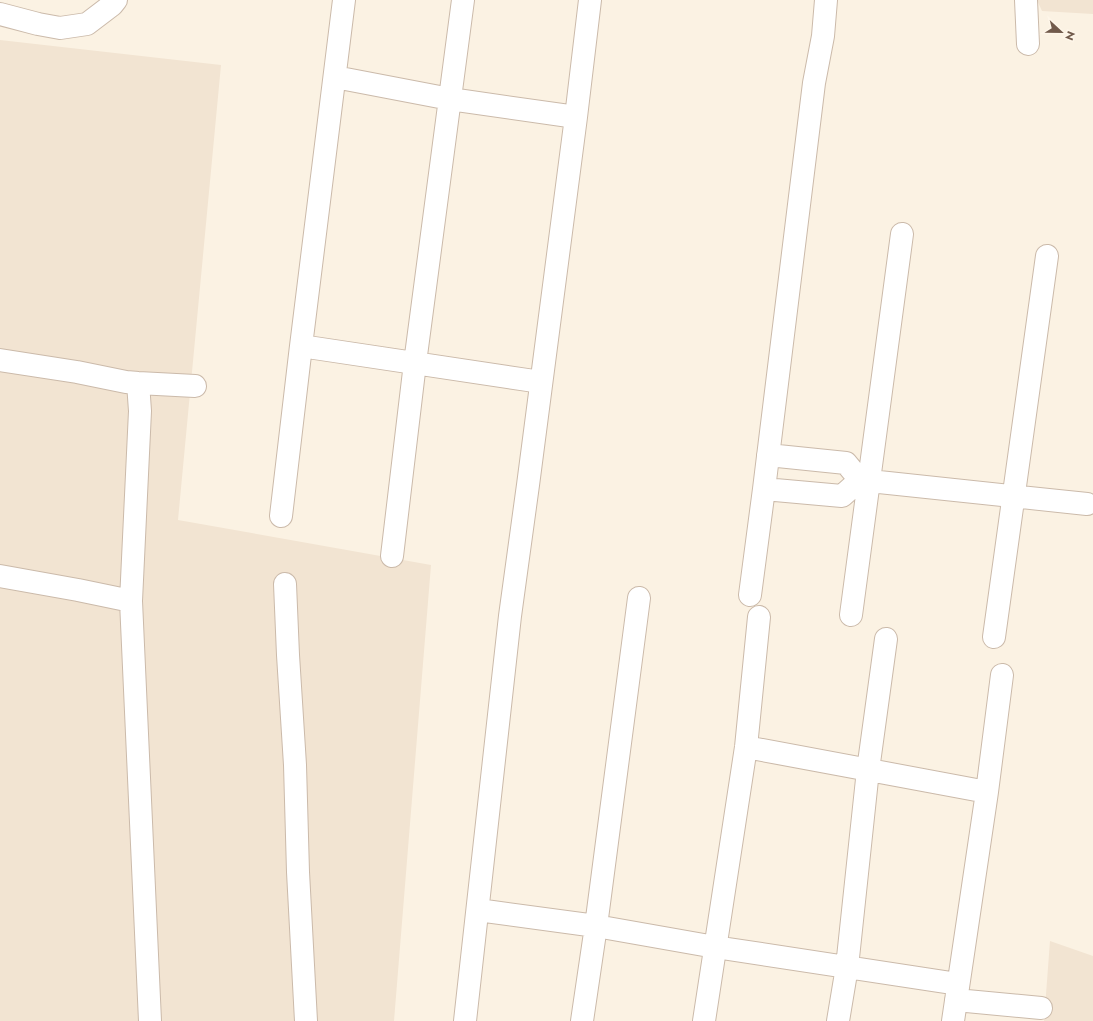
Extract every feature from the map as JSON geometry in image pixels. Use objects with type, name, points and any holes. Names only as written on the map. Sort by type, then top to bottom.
[{"type":"street","points":[[4,0],[0,13],[38,24],[60,28],[87,24],[112,5],[116,0]]},
{"type":"street","points":[[281,516],[344,0]]},
{"type":"street","points":[[392,556],[415,363],[463,0]]},
{"type":"street","points":[[465,1021],[510,616],[590,0]]},
{"type":"street","points":[[750,595],[814,83],[823,36],[826,0]]},
{"type":"street","points":[[1026,0],[1028,44]]},
{"type":"street","points":[[335,77],[450,98],[576,117]]},
{"type":"street","points":[[851,615],[865,480],[902,234]]},
{"type":"street","points":[[994,637],[1047,256]]},
{"type":"street","points":[[301,346],[541,382]]},
{"type":"street","points":[[0,360],[138,383],[194,386]]},
{"type":"street","points":[[138,383],[140,411],[131,601],[150,1021]]},
{"type":"street","points":[[768,455],[846,462],[865,480],[1087,504]]},
{"type":"street","points":[[764,489],[842,496],[865,480]]},
{"type":"street","points":[[0,576],[131,601]]},
{"type":"street","points":[[285,584],[295,765],[298,872],[306,1021]]},
{"type":"street","points":[[582,1021],[639,598]]},
{"type":"street","points":[[704,1021],[746,747],[759,617]]},
{"type":"street","points":[[838,1021],[847,967],[868,770],[886,639]]},
{"type":"street","points":[[954,1021],[987,792],[1002,675]]},
{"type":"street","points":[[746,747],[987,792]]},
{"type":"street","points":[[478,910],[596,926],[715,947],[847,967],[957,992],[1041,1008]]},
{"type":"shaded area","points":[[1037,0],[1093,0],[1093,14],[1042,11]]},
{"type":"shaded area","points":[[0,40],[221,65],[178,520],[431,565],[394,1021],[0,1021]]},
{"type":"shaded area","points":[[1050,941],[1093,956],[1093,1021],[1044,1021]]}]
